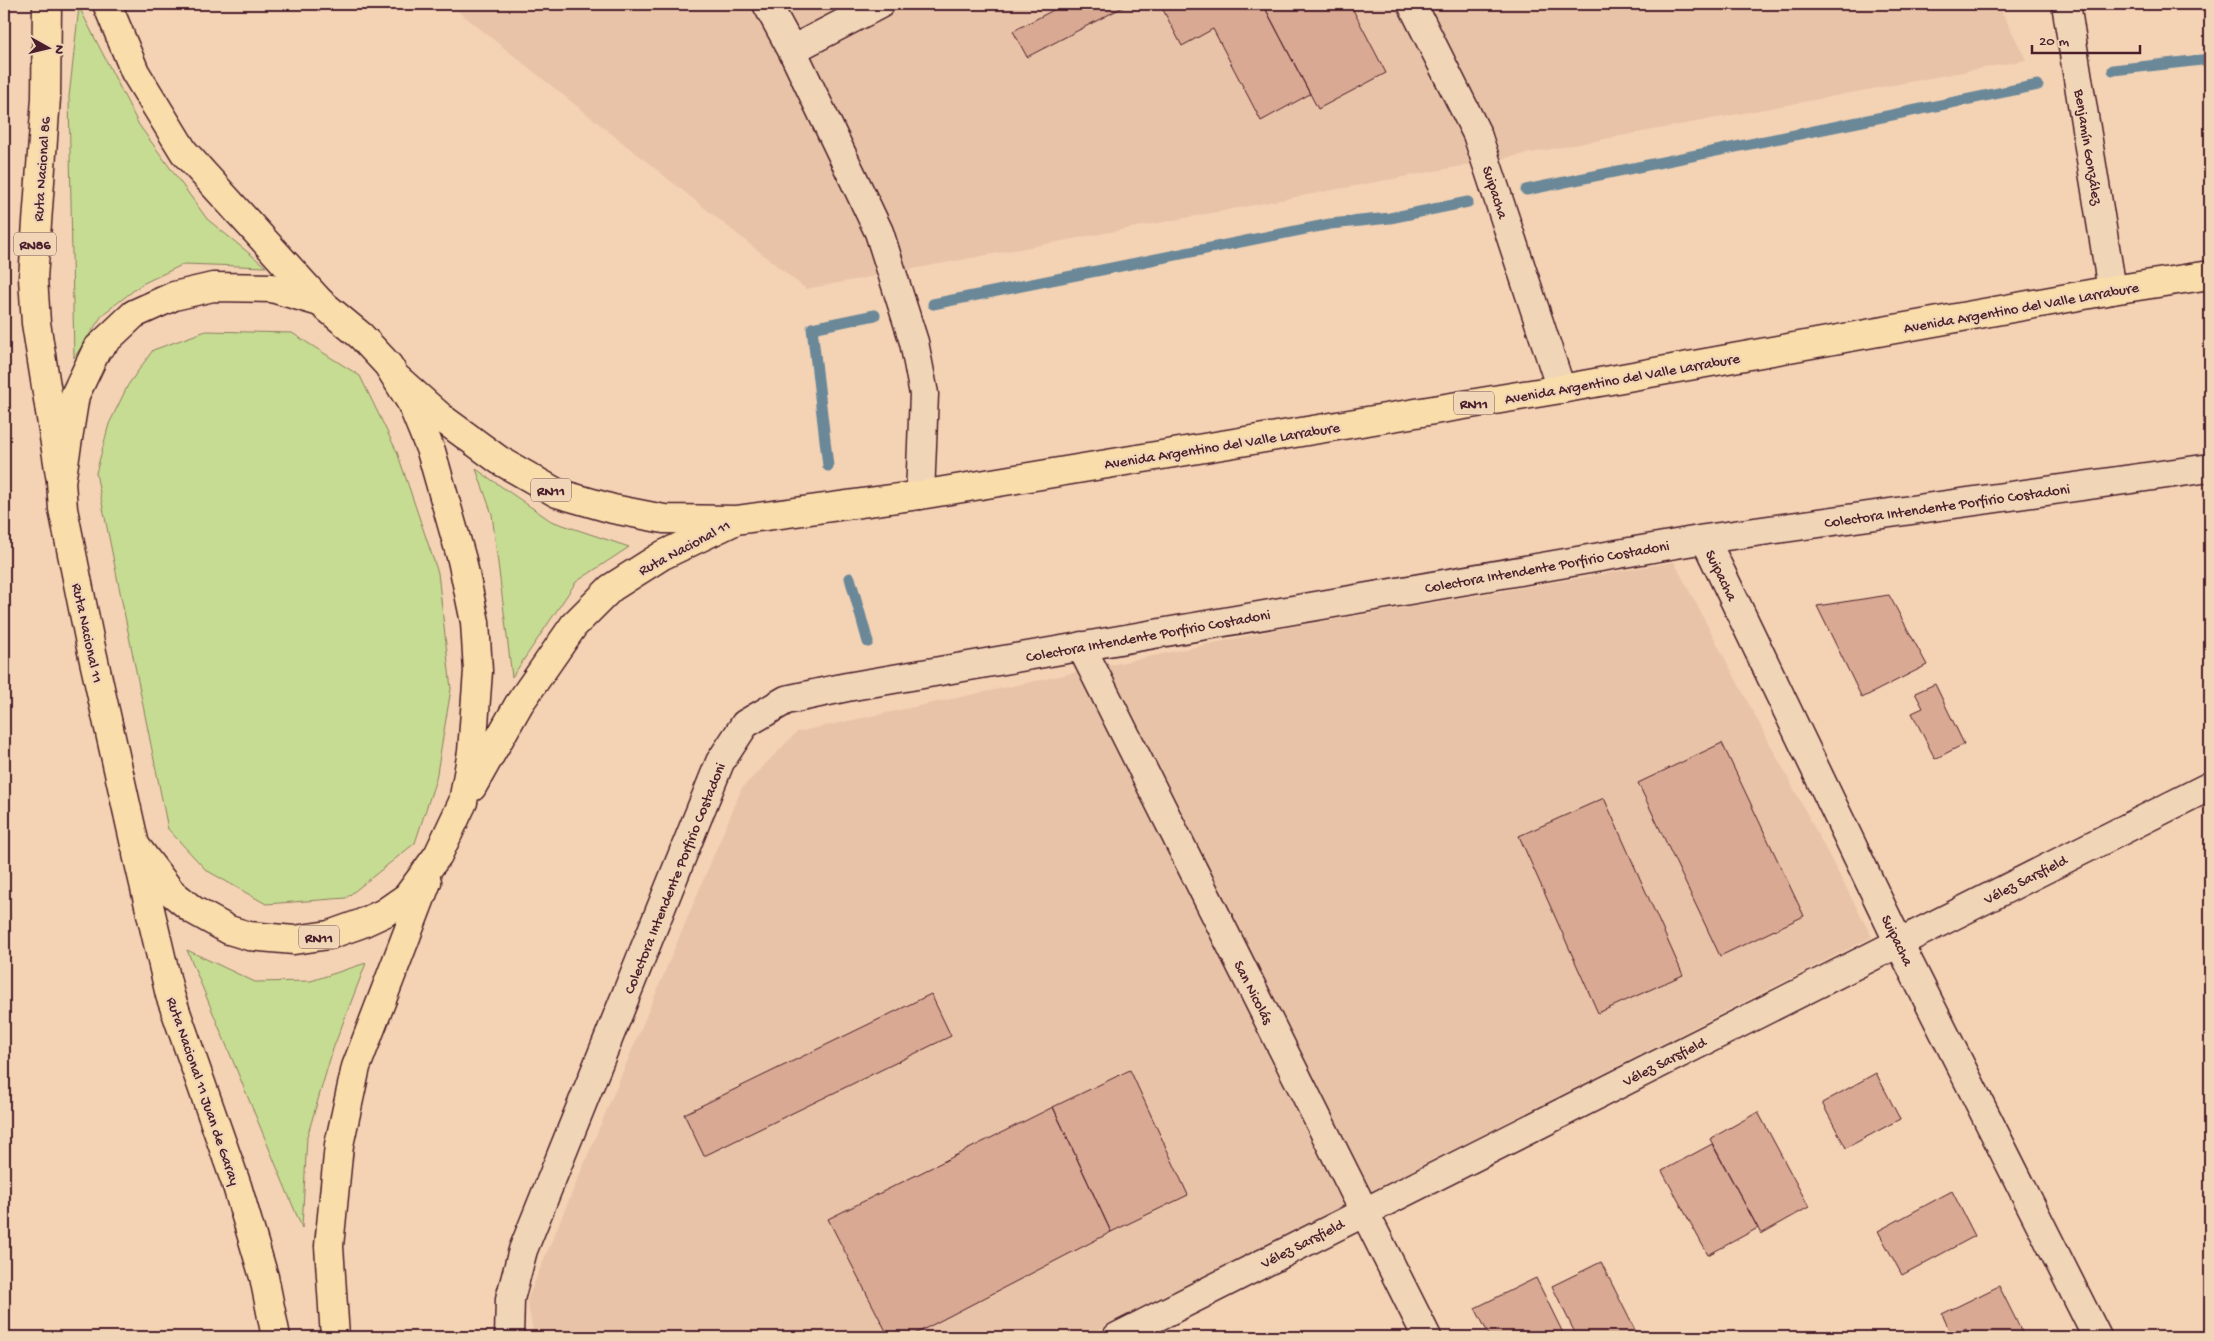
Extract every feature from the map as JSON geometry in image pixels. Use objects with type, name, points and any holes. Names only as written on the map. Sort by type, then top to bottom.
[{"type":"main road","name":"Ruta Nacional 86","points":[[47,4],[46,98],[33,278],[36,323],[61,482]]},
{"type":"main road","points":[[108,4],[135,72],[184,152],[320,302]]},
{"type":"main road","name":"Avenida Argentino del Valle Larrabure","points":[[736,520],[920,495],[1560,389],[2112,290],[2210,275]]},
{"type":"main road","name":"Ruta Nacional 11","points":[[213,288],[272,288],[320,302],[361,336],[398,379],[443,419],[499,460],[557,493],[612,509],[664,519],[736,520],[663,555],[611,588],[574,625],[519,704],[463,802],[438,854],[407,897],[384,913],[329,935],[294,940],[249,936],[229,930],[193,910],[171,892],[135,845],[88,634],[63,509],[61,482],[75,395],[97,349],[134,314],[174,296],[213,288]]},
{"type":"main road","name":"Ruta Nacional 11","points":[[398,379],[411,402],[431,451],[462,560],[475,622],[478,671],[472,752],[463,802]]},
{"type":"main road","name":"Ruta Nacional 11 Juan de Garay","points":[[135,845],[170,995],[237,1186],[264,1277],[276,1337]]},
{"type":"main road","name":"RN11","points":[[335,1337],[329,1246],[339,1145],[356,1067],[438,854]]},
{"type":"street","points":[[767,4],[792,50],[879,232],[914,342],[924,394],[920,495]]},
{"type":"street","points":[[792,50],[880,4]]},
{"type":"street","name":"Suipacha","points":[[1412,4],[1477,134],[1560,389]]},
{"type":"street","name":"Benjamín González","points":[[2066,4],[2112,290]]},
{"type":"street","name":"Colectora Intendente Porfirio Costadoni","points":[[509,1337],[510,1299],[524,1250],[720,762],[745,724],[786,700],[847,687],[1081,646],[1705,539],[2210,468]]},
{"type":"street","name":"Suipacha","points":[[1705,539],[1899,943],[2097,1337]]},
{"type":"street","name":"San Nicolás","points":[[1081,646],[1427,1337]]},
{"type":"street","name":"Vélez Sarsfield","points":[[1118,1337],[2210,786]]},
{"type":"shaded area","points":[[449,4],[1998,4],[2026,60],[806,289]]},
{"type":"shaded area","points":[[1674,562],[1872,937],[1085,1337],[534,1337],[527,1300],[742,788],[797,732],[1279,629]]},
{"type":"green space","points":[[79,7],[139,125],[207,219],[266,267],[184,264],[142,284],[103,314],[74,358],[69,97]]},
{"type":"green space","points":[[206,331],[292,333],[360,376],[397,452],[438,573],[451,689],[436,779],[415,843],[346,898],[266,904],[206,870],[168,829],[96,473],[109,424],[128,385],[153,350]]},
{"type":"green space","points":[[476,469],[551,521],[629,547],[576,582],[512,677],[492,514]]},
{"type":"green space","points":[[187,950],[255,982],[311,981],[366,963],[333,1049],[307,1137],[302,1228]]},
{"type":"building","points":[[1065,4],[1129,4],[1027,57],[1013,31]]},
{"type":"building","points":[[1160,4],[1263,4],[1310,94],[1261,121],[1213,29],[1182,46]]},
{"type":"building","points":[[1263,4],[1350,4],[1386,73],[1318,109]]},
{"type":"building","points":[[1889,595],[1927,665],[1862,698],[1817,606]]},
{"type":"building","points":[[1935,684],[1964,744],[1935,759],[1912,713],[1923,708],[1915,693]]},
{"type":"building","points":[[1722,743],[1804,916],[1720,956],[1638,783]]},
{"type":"building","points":[[1604,798],[1683,975],[1598,1013],[1519,836]]},
{"type":"building","points":[[931,994],[951,1036],[704,1156],[684,1114]]},
{"type":"building","points":[[1130,1070],[1188,1195],[1111,1232],[1053,1107]]},
{"type":"building","points":[[1876,1073],[1900,1119],[1846,1148],[1822,1103]]},
{"type":"building","points":[[1053,1107],[1111,1232],[909,1337],[889,1337],[828,1219]]},
{"type":"building","points":[[1758,1112],[1809,1207],[1761,1234],[1710,1139]]},
{"type":"building","points":[[1712,1144],[1758,1228],[1708,1255],[1662,1171]]},
{"type":"building","points":[[1952,1191],[1975,1236],[1902,1275],[1878,1231]]},
{"type":"building","points":[[1601,1262],[1636,1332],[1626,1337],[1577,1337],[1552,1286]]},
{"type":"building","points":[[1536,1278],[1565,1337],[1490,1337],[1475,1308]]},
{"type":"building","points":[[1999,1286],[2022,1332],[2012,1337],[1970,1337],[1966,1329],[1952,1336],[1942,1314]]},
{"type":"waterway","points":[[2113,70],[2210,59]]},
{"type":"waterway","points":[[1526,190],[2038,85]]},
{"type":"waterway","points":[[933,304],[1330,224],[1390,218],[1468,202]]},
{"type":"waterway","points":[[828,466],[812,328],[875,315]]},
{"type":"waterway","points":[[850,578],[868,642]]}]
